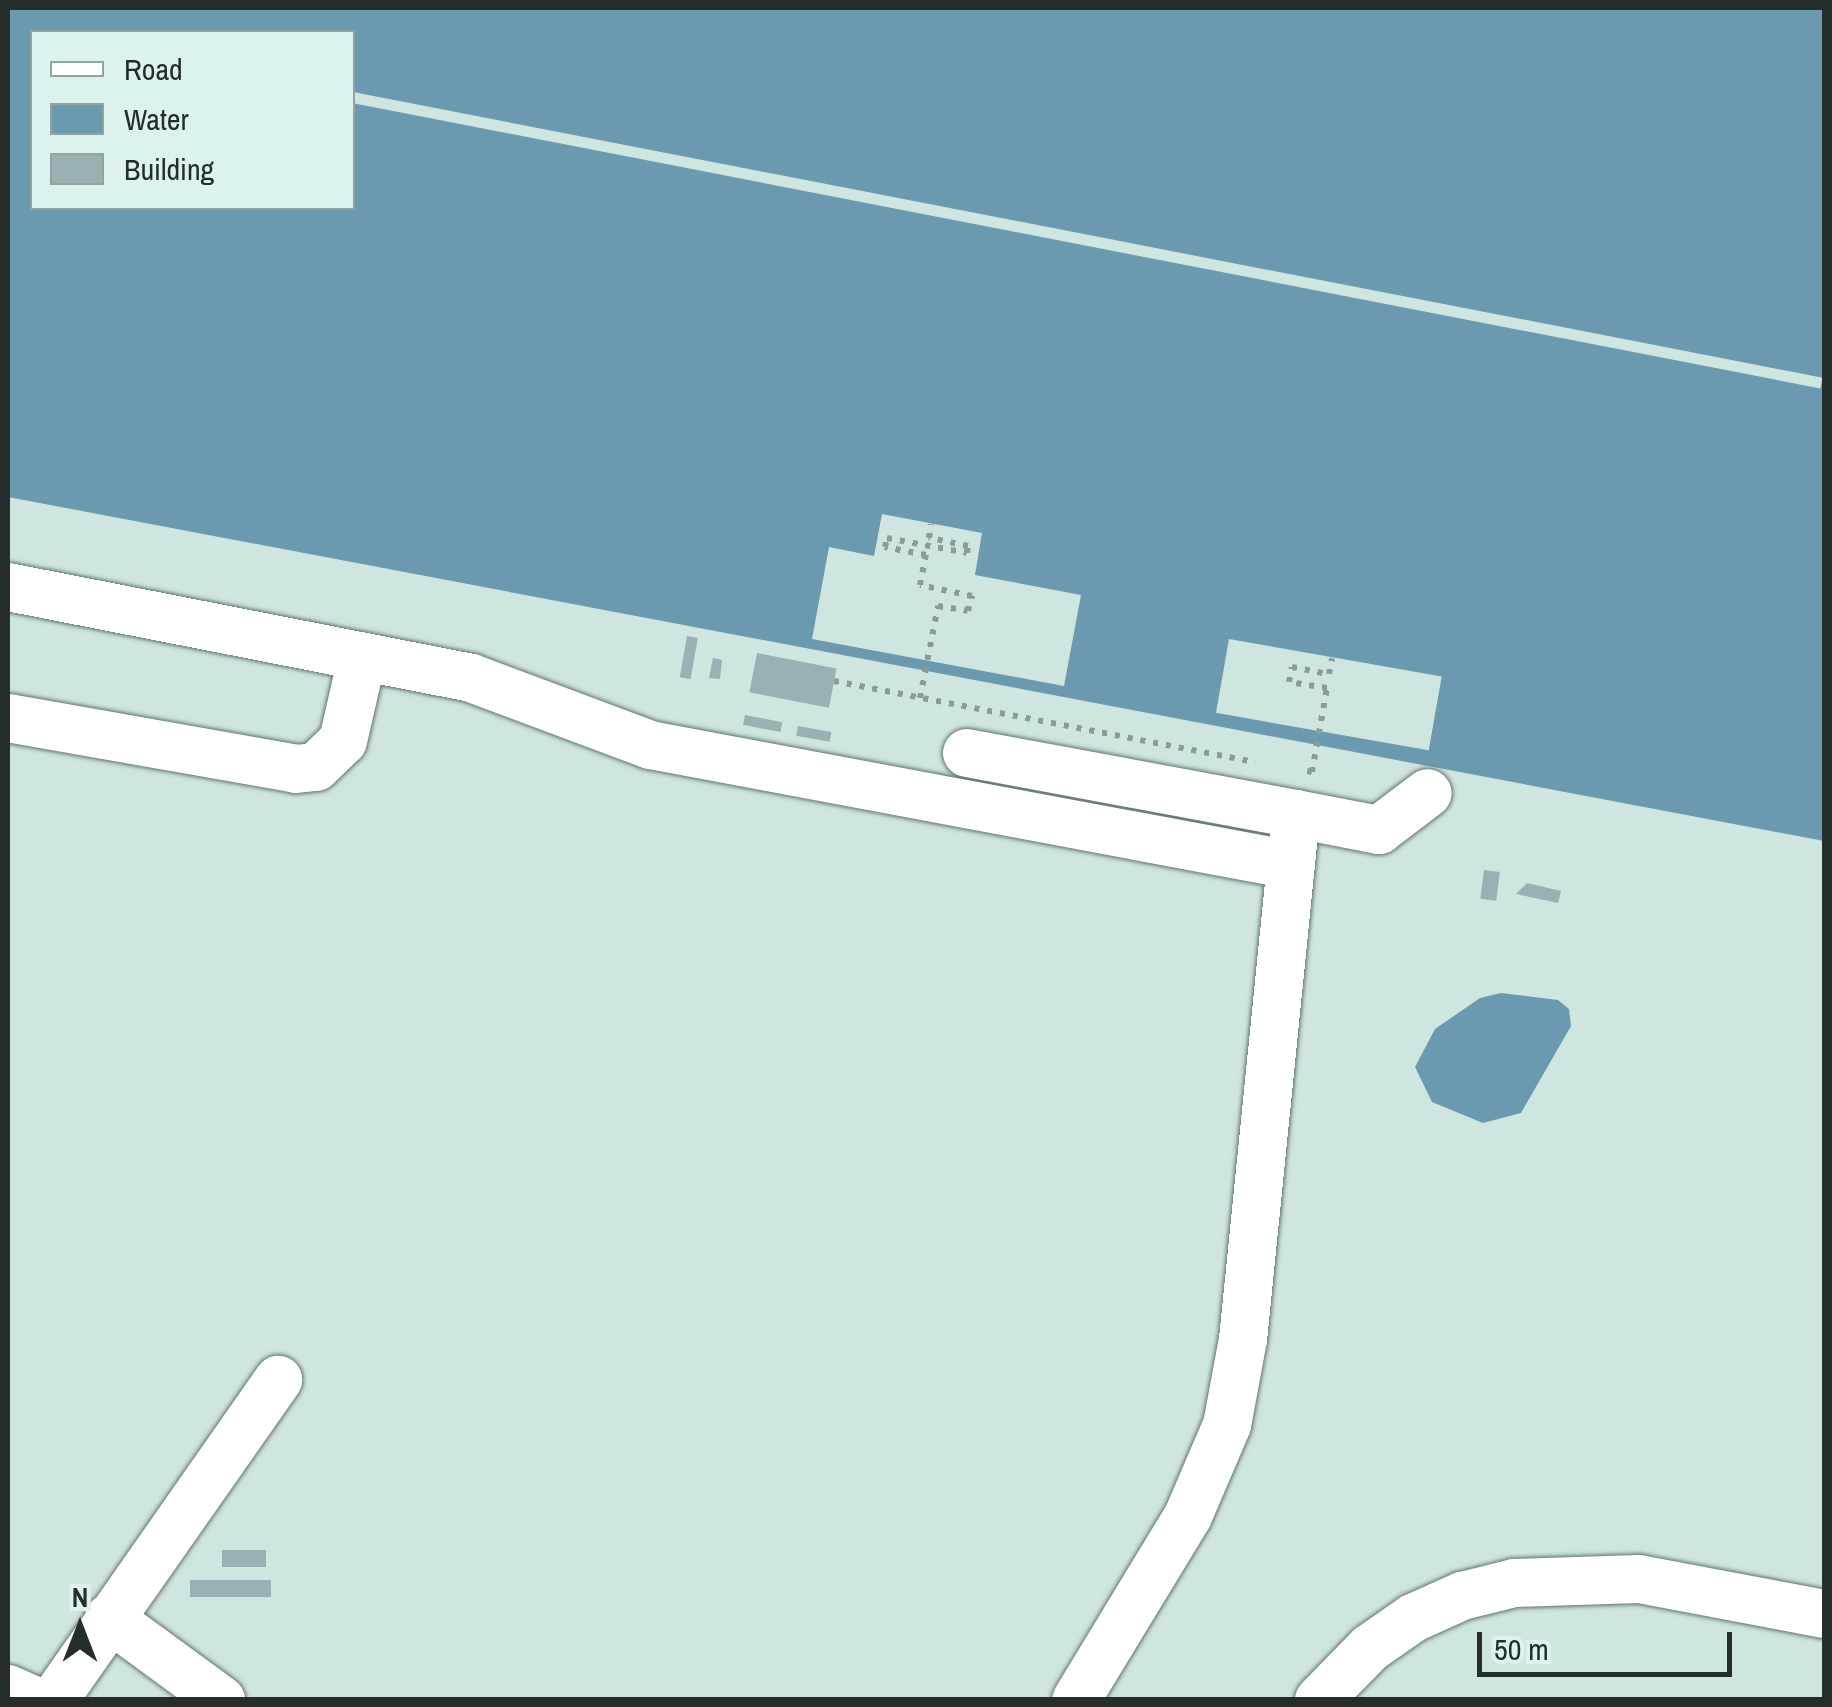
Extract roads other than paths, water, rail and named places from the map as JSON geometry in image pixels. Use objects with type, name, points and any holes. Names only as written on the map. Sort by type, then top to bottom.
[{"type":"street","points":[[8,587],[471,678],[650,744],[1291,865]]},
{"type":"street","points":[[8,718],[296,769],[316,767],[342,741],[362,658]]},
{"type":"street","points":[[967,752],[1301,785],[1379,830],[1428,793]]},
{"type":"street","points":[[1076,1700],[1188,1516],[1227,1426],[1243,1339],[1301,785]]},
{"type":"street","points":[[54,1700],[278,1380]]},
{"type":"street","points":[[1319,1700],[1370,1648],[1413,1618],[1462,1596],[1514,1583],[1639,1578],[1824,1614]]},
{"type":"street","points":[[109,1618],[222,1700]]},
{"type":"street","points":[[8,1689],[34,1700]]},
{"type":"water","points":[[8,8],[1824,8],[1824,841],[8,497]]},
{"type":"water","points":[[1501,993],[1558,1000],[1569,1009],[1571,1026],[1521,1113],[1483,1123],[1432,1102],[1415,1067],[1435,1029],[1480,998]]}]
